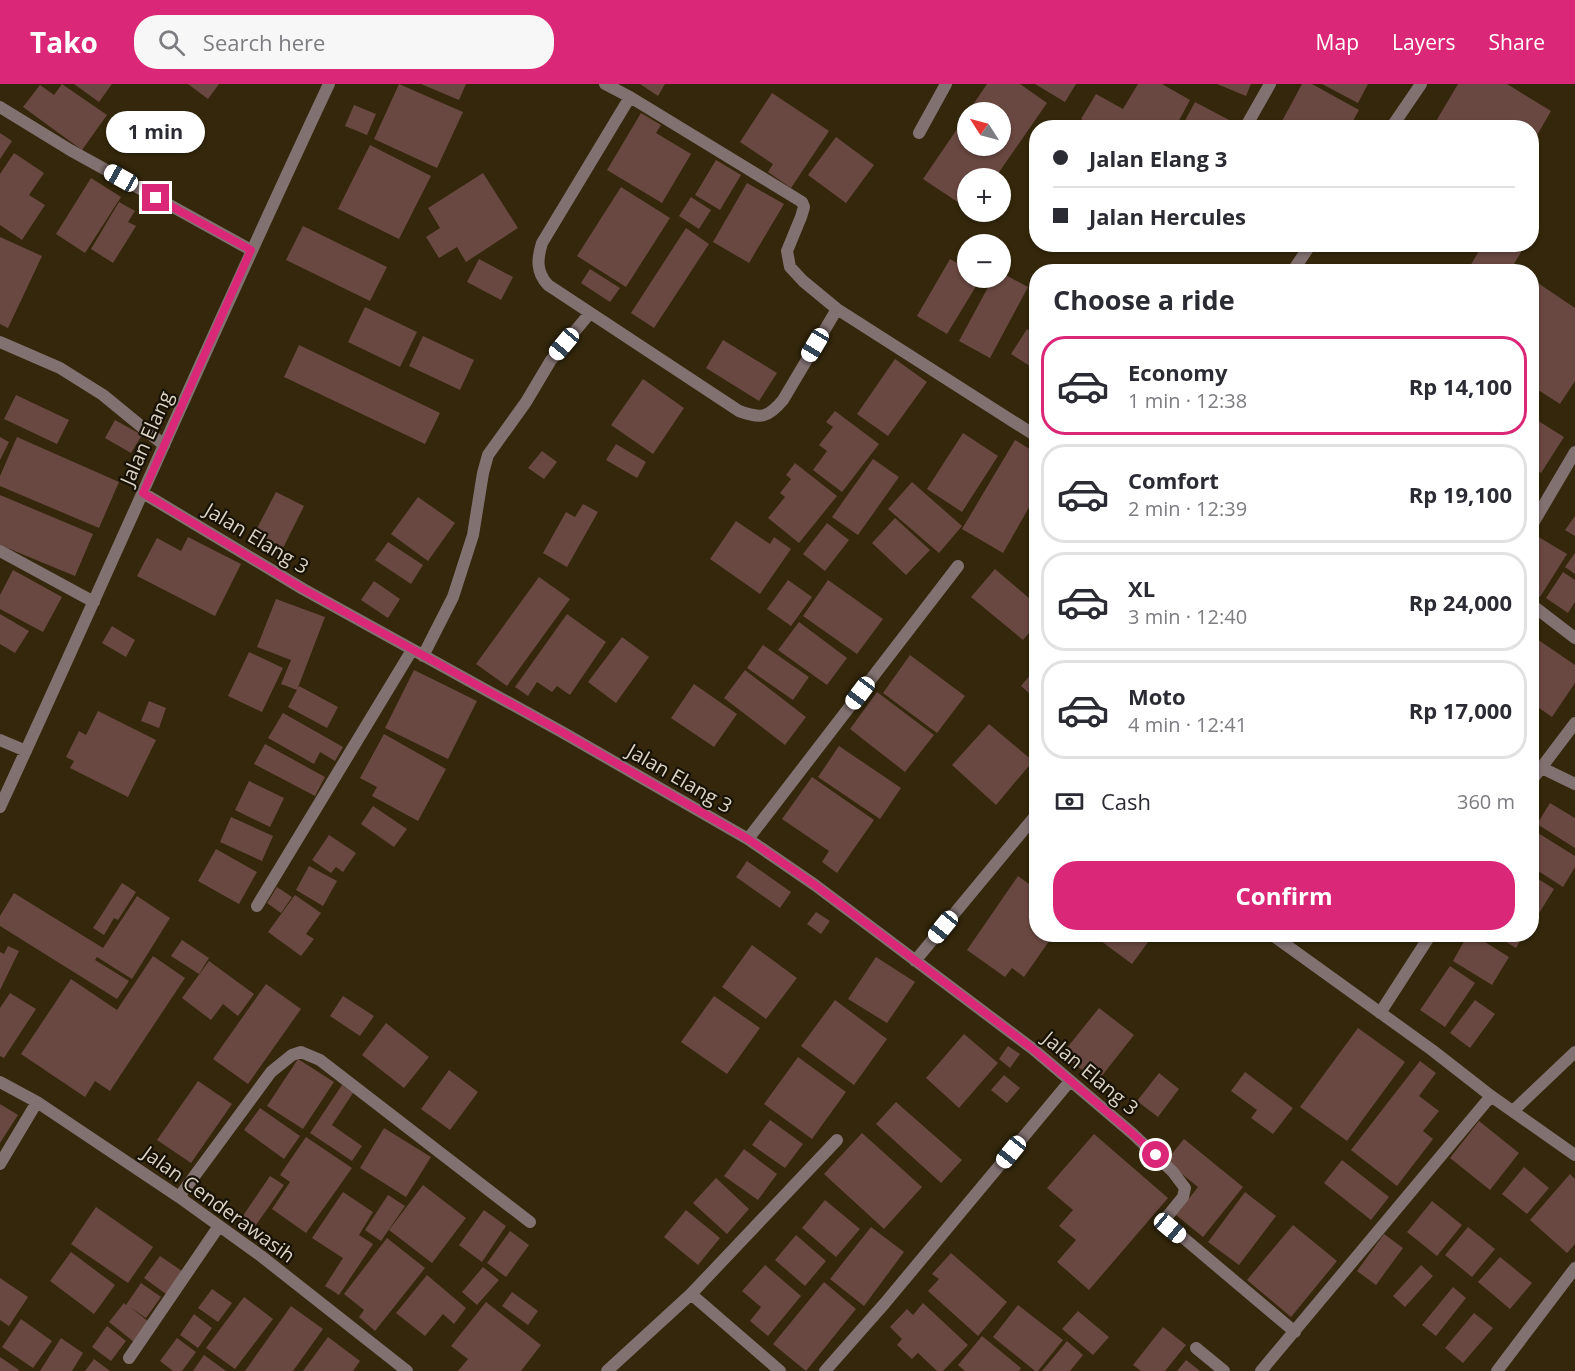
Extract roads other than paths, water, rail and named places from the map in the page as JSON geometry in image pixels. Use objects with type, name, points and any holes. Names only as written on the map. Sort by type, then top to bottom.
[{"type":"street","name":"Jalan Elang","points":[[0,807],[251,250],[329,84]]},
{"type":"street","points":[[605,84],[802,202],[804,207],[801,217],[787,251],[790,267],[803,281],[837,309],[1029,432]]},
{"type":"street","points":[[919,133],[946,84]]},
{"type":"street","points":[[1250,120],[1270,84]]},
{"type":"street","points":[[1396,120],[1421,84]]},
{"type":"street","points":[[630,97],[542,243],[538,255],[540,277],[548,285],[739,411],[753,416],[764,416],[774,411],[783,400],[837,309]]},
{"type":"street","points":[[0,107],[70,150],[251,250]]},
{"type":"street","points":[[257,906],[453,597],[474,535],[483,473],[488,455],[526,402],[551,360],[590,313]]},
{"type":"street","points":[[0,342],[60,368],[103,395],[164,445]]},
{"type":"street","points":[[1539,513],[1575,452]]},
{"type":"street","name":"Jalan Elang 3","points":[[143,493],[303,589],[562,732],[748,839],[815,885],[1033,1049],[1156,1155],[1185,1188],[1183,1197],[1166,1218],[1167,1224],[1295,1332]]},
{"type":"street","points":[[0,551],[94,602]]},
{"type":"street","points":[[748,839],[958,566]]},
{"type":"street","points":[[1539,610],[1575,638]]},
{"type":"street","points":[[1575,723],[1540,767],[1575,784]]},
{"type":"street","points":[[0,740],[26,751]]},
{"type":"street","points":[[915,962],[1029,824]]},
{"type":"street","points":[[1282,942],[1575,1155]]},
{"type":"street","points":[[1380,1012],[1426,942]]},
{"type":"street","points":[[178,1197],[272,1072],[292,1055],[301,1052],[320,1060],[530,1222]]},
{"type":"street","points":[[1513,1111],[1575,1052]]},
{"type":"street","points":[[825,1371],[885,1303],[1070,1081]]},
{"type":"street","name":"Jalan Cenderawasih","points":[[0,1082],[37,1102],[219,1226],[261,1256],[407,1371]]},
{"type":"street","points":[[1261,1371],[1491,1096]]},
{"type":"street","points":[[0,1164],[37,1102]]},
{"type":"street","points":[[607,1371],[691,1294],[837,1140]]},
{"type":"street","points":[[129,1358],[219,1226]]},
{"type":"street","points":[[1497,1371],[1575,1268]]},
{"type":"street","points":[[691,1294],[780,1371]]},
{"type":"street","points":[[1196,1348],[1224,1371]]}]
